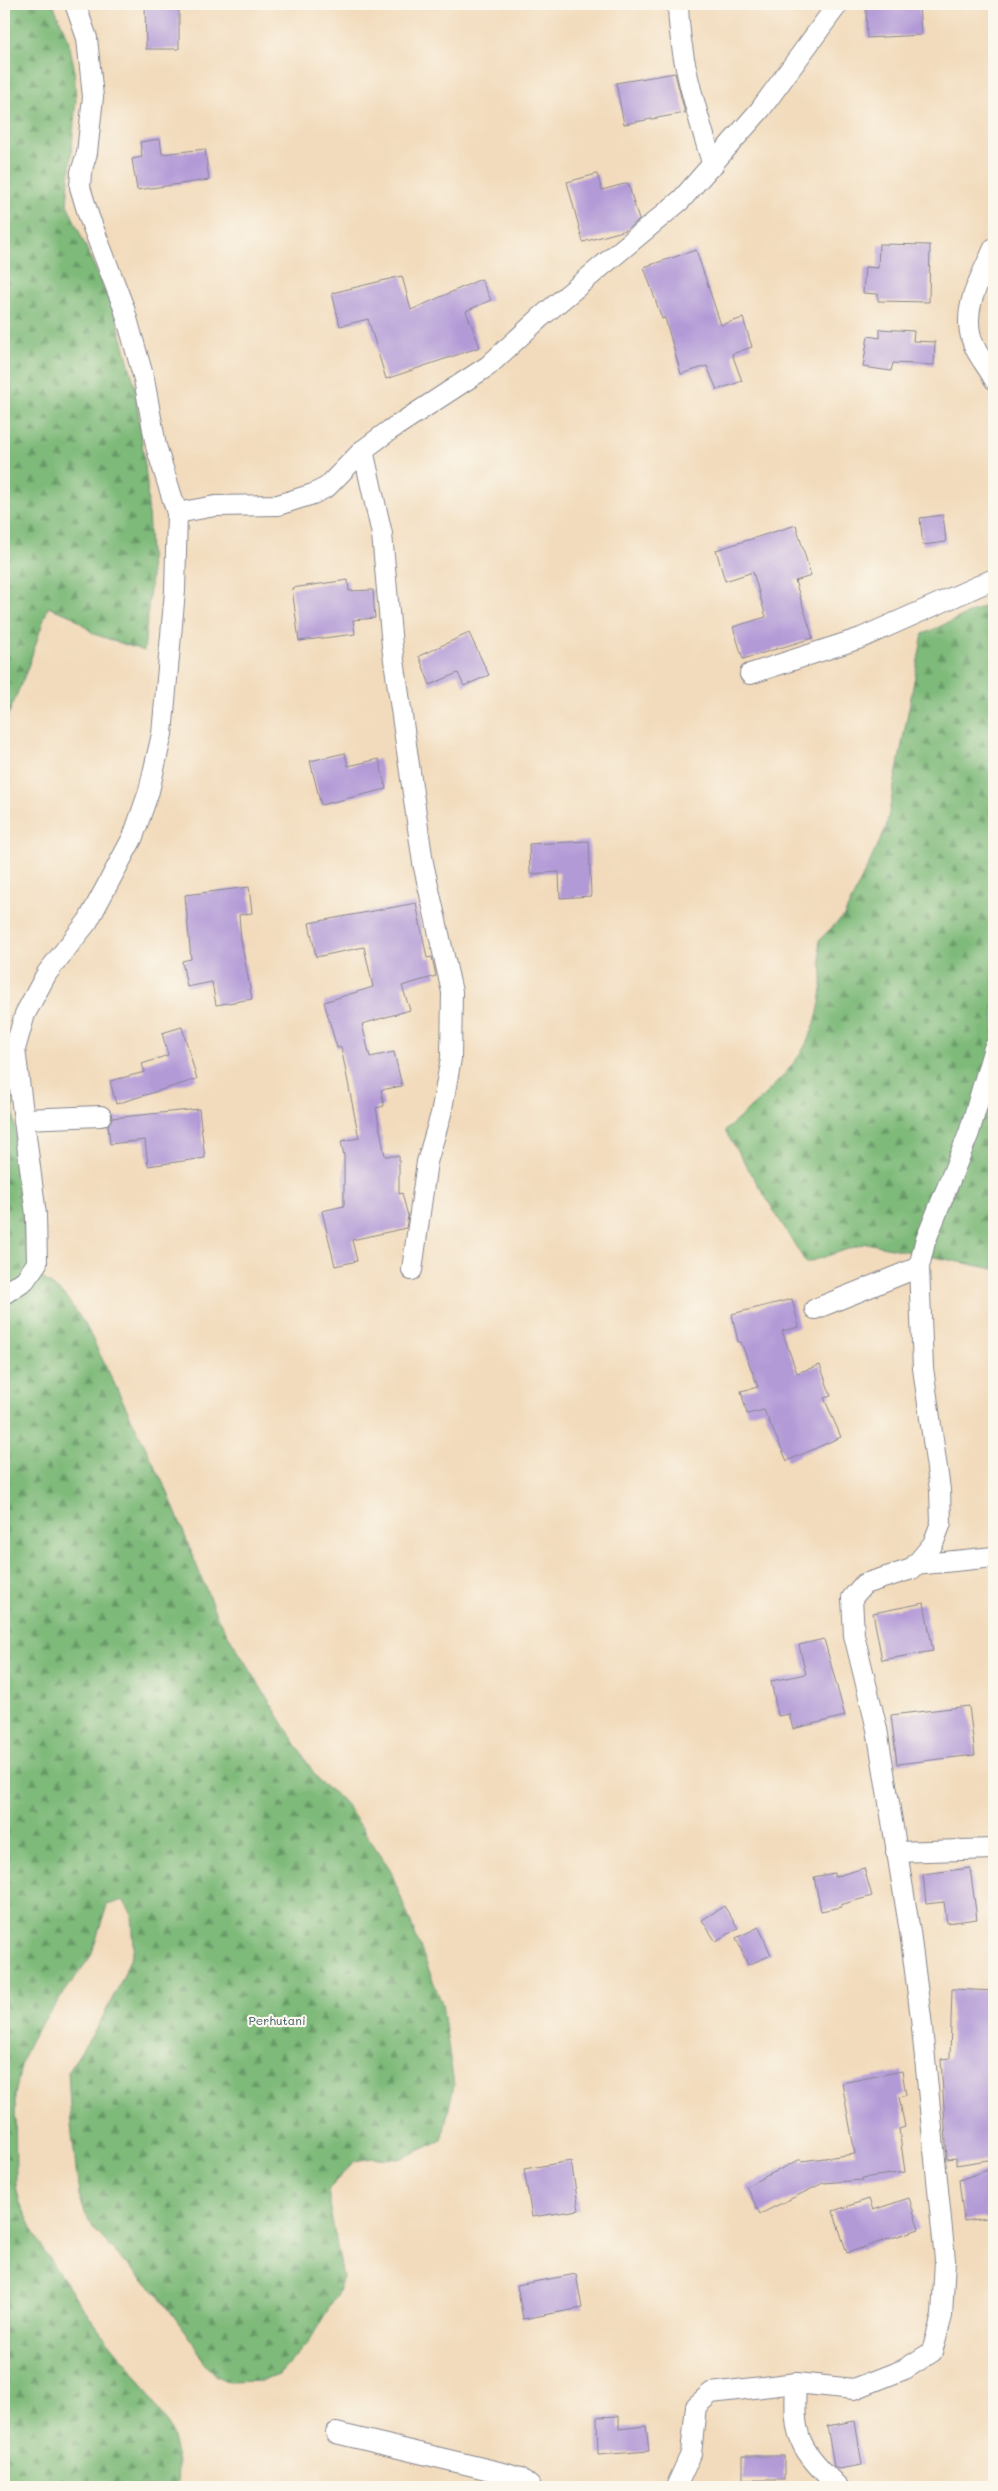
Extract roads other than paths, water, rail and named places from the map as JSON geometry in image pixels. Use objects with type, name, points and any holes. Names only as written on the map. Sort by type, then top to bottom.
[{"type":"street","points":[[4,1294],[25,1280],[37,1263],[36,1215],[15,1049],[25,1014],[47,973],[88,921],[134,837],[149,791],[162,734],[175,592],[177,514],[156,446],[144,378],[124,308],[89,217],[80,188],[92,106],[92,70],[87,38],[75,4]]},
{"type":"street","points":[[678,4],[678,25],[687,74],[713,166]]},
{"type":"street","points":[[177,514],[215,506],[236,504],[263,506],[294,501],[327,488],[363,450],[488,366],[542,317],[681,200],[713,166],[760,110],[838,4]]},
{"type":"street","points":[[994,248],[973,293],[968,320],[973,344],[994,379]]},
{"type":"street","points":[[363,450],[382,534],[392,646],[423,863],[452,992],[451,1058],[441,1114],[428,1162],[412,1270]]},
{"type":"street","points":[[750,674],[860,638],[994,579]]},
{"type":"street","points":[[676,2487],[691,2454],[696,2406],[711,2393],[796,2383],[854,2389],[905,2369],[932,2352],[942,2316],[945,2260],[910,1932],[877,1729],[854,1635],[852,1598],[864,1584],[916,1565],[933,1544],[941,1523],[940,1490],[923,1368],[920,1267],[925,1242],[969,1133],[994,1048]]},
{"type":"street","points":[[24,1119],[101,1116]]},
{"type":"street","points":[[815,1309],[920,1267]]},
{"type":"street","points":[[916,1565],[994,1557]]},
{"type":"street","points":[[896,1852],[994,1849]]},
{"type":"street","points":[[796,2383],[796,2431],[809,2458],[838,2487]]},
{"type":"street","points":[[336,2433],[507,2474],[520,2478],[531,2487]]},
{"type":"park label","name":"Perhutani","points":[[277,2021]]}]
